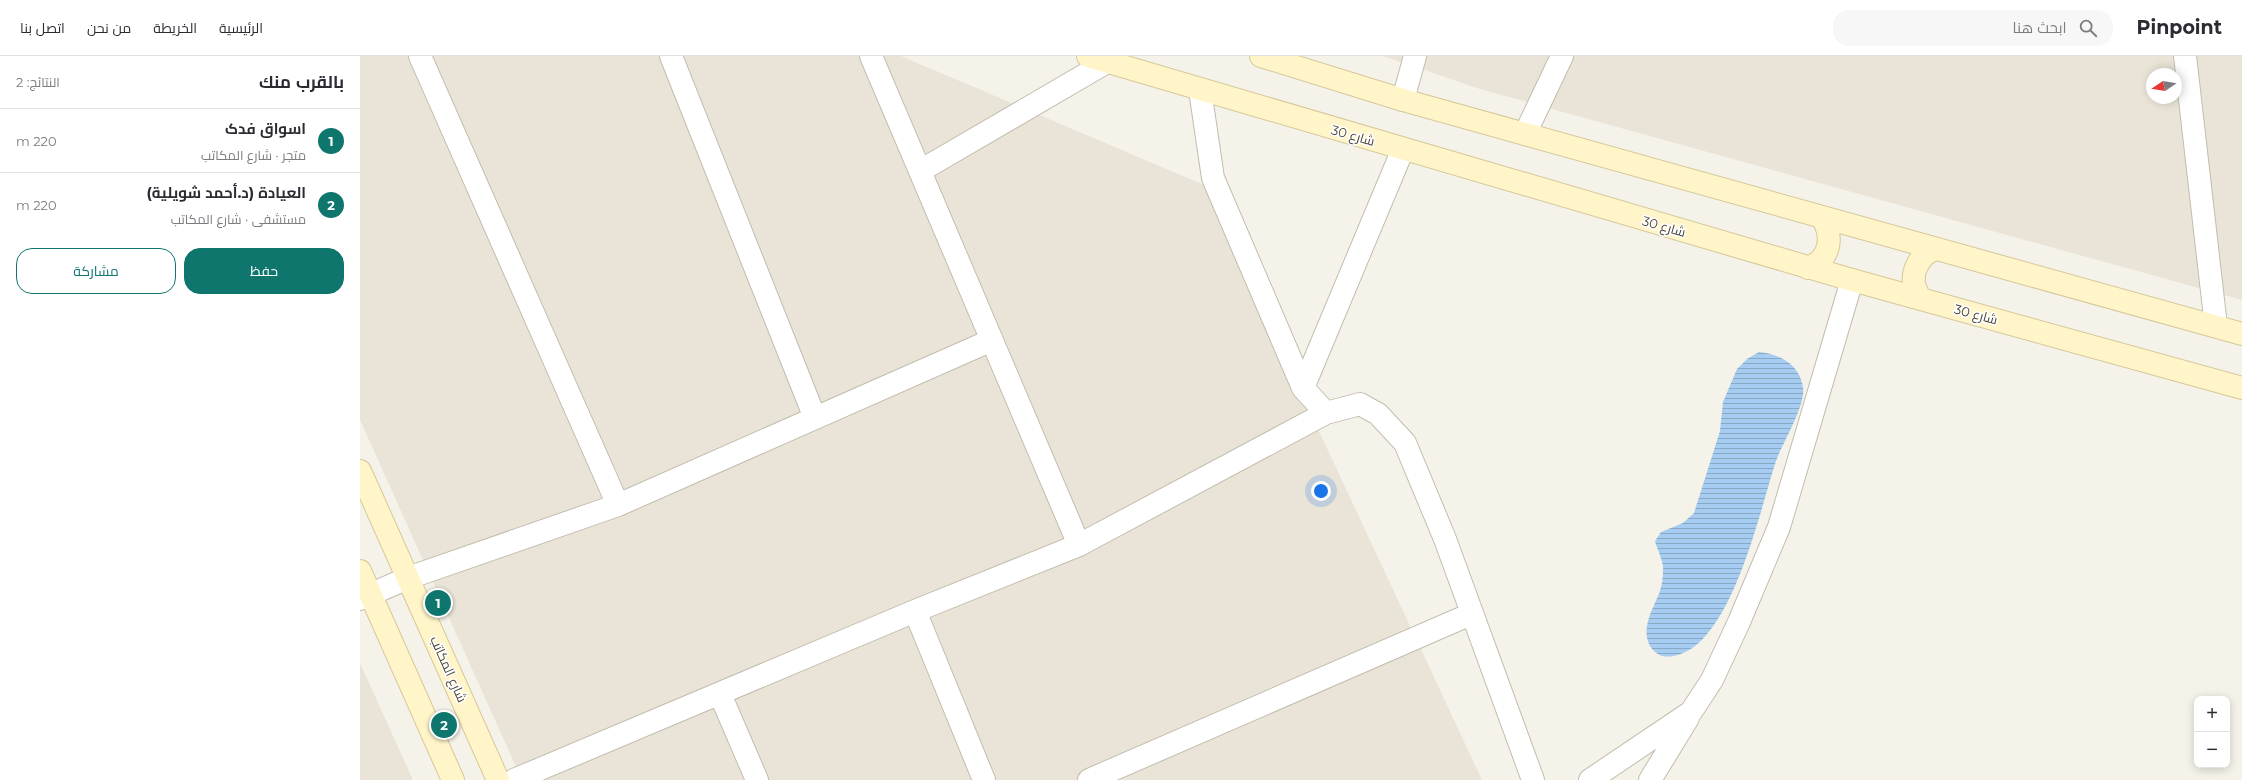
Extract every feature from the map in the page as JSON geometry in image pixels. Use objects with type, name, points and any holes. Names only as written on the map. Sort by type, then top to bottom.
[{"type":"street","points":[[420,56],[618,504]]},
{"type":"street","points":[[671,56],[815,418]]},
{"type":"street","points":[[871,56],[1079,545]]},
{"type":"street","points":[[1261,56],[1403,100],[2242,334]]},
{"type":"street","points":[[1403,100],[1415,56]]},
{"type":"street","points":[[1525,134],[1562,56]]},
{"type":"street","points":[[2185,56],[2216,326]]},
{"type":"street","points":[[920,171],[1098,59]]},
{"type":"street","name":"شارع 30","points":[[1098,59],[1808,268],[2242,388]]},
{"type":"street","points":[[1200,90],[1213,178],[1303,388],[1326,413]]},
{"type":"street","points":[[1303,388],[1403,149]]},
{"type":"street","points":[[1808,268],[1820,260],[1827,251],[1830,240],[1828,228],[1822,216]]},
{"type":"street","points":[[1920,299],[1914,286],[1915,270],[1924,255],[1938,249]]},
{"type":"street","points":[[1650,780],[1715,674],[1739,622],[1779,527],[1852,280]]},
{"type":"street","points":[[365,596],[408,578],[618,504],[992,340]]},
{"type":"street","points":[[514,780],[915,611],[1079,545],[1326,413],[1360,404],[1378,414],[1405,443],[1445,539],[1471,614],[1534,780]]},
{"type":"street","name":"شارع المکاتب","points":[[360,471],[498,780]]},
{"type":"street","points":[[360,571],[365,596],[453,780]]},
{"type":"street","points":[[915,611],[984,780]]},
{"type":"street","points":[[1089,780],[1471,614]]},
{"type":"street","points":[[720,694],[757,780]]},
{"type":"street","points":[[1590,780],[1691,712]]},
{"type":"shaded area","points":[[360,56],[901,56],[1204,185],[1482,780],[522,780],[360,420]]},
{"type":"shaded area","points":[[1383,56],[2242,56],[2242,300],[1480,89]]},
{"type":"shaded area","points":[[360,663],[413,780],[360,780]]},
{"type":"water","points":[[1759,352],[1781,358],[1793,366],[1797,372],[1803,387],[1803,395],[1798,413],[1776,461],[1752,542],[1727,603],[1711,629],[1693,647],[1673,656],[1666,657],[1657,654],[1650,646],[1646,632],[1649,618],[1660,591],[1663,578],[1663,567],[1655,541],[1661,532],[1683,523],[1694,513],[1720,431],[1723,402],[1737,369],[1747,359]]},
{"type":"place","name":"اسواق فدک","points":[[438,603]]},
{"type":"place","name":"العيادة (د.أحمد شويلية)","points":[[444,725]]}]
